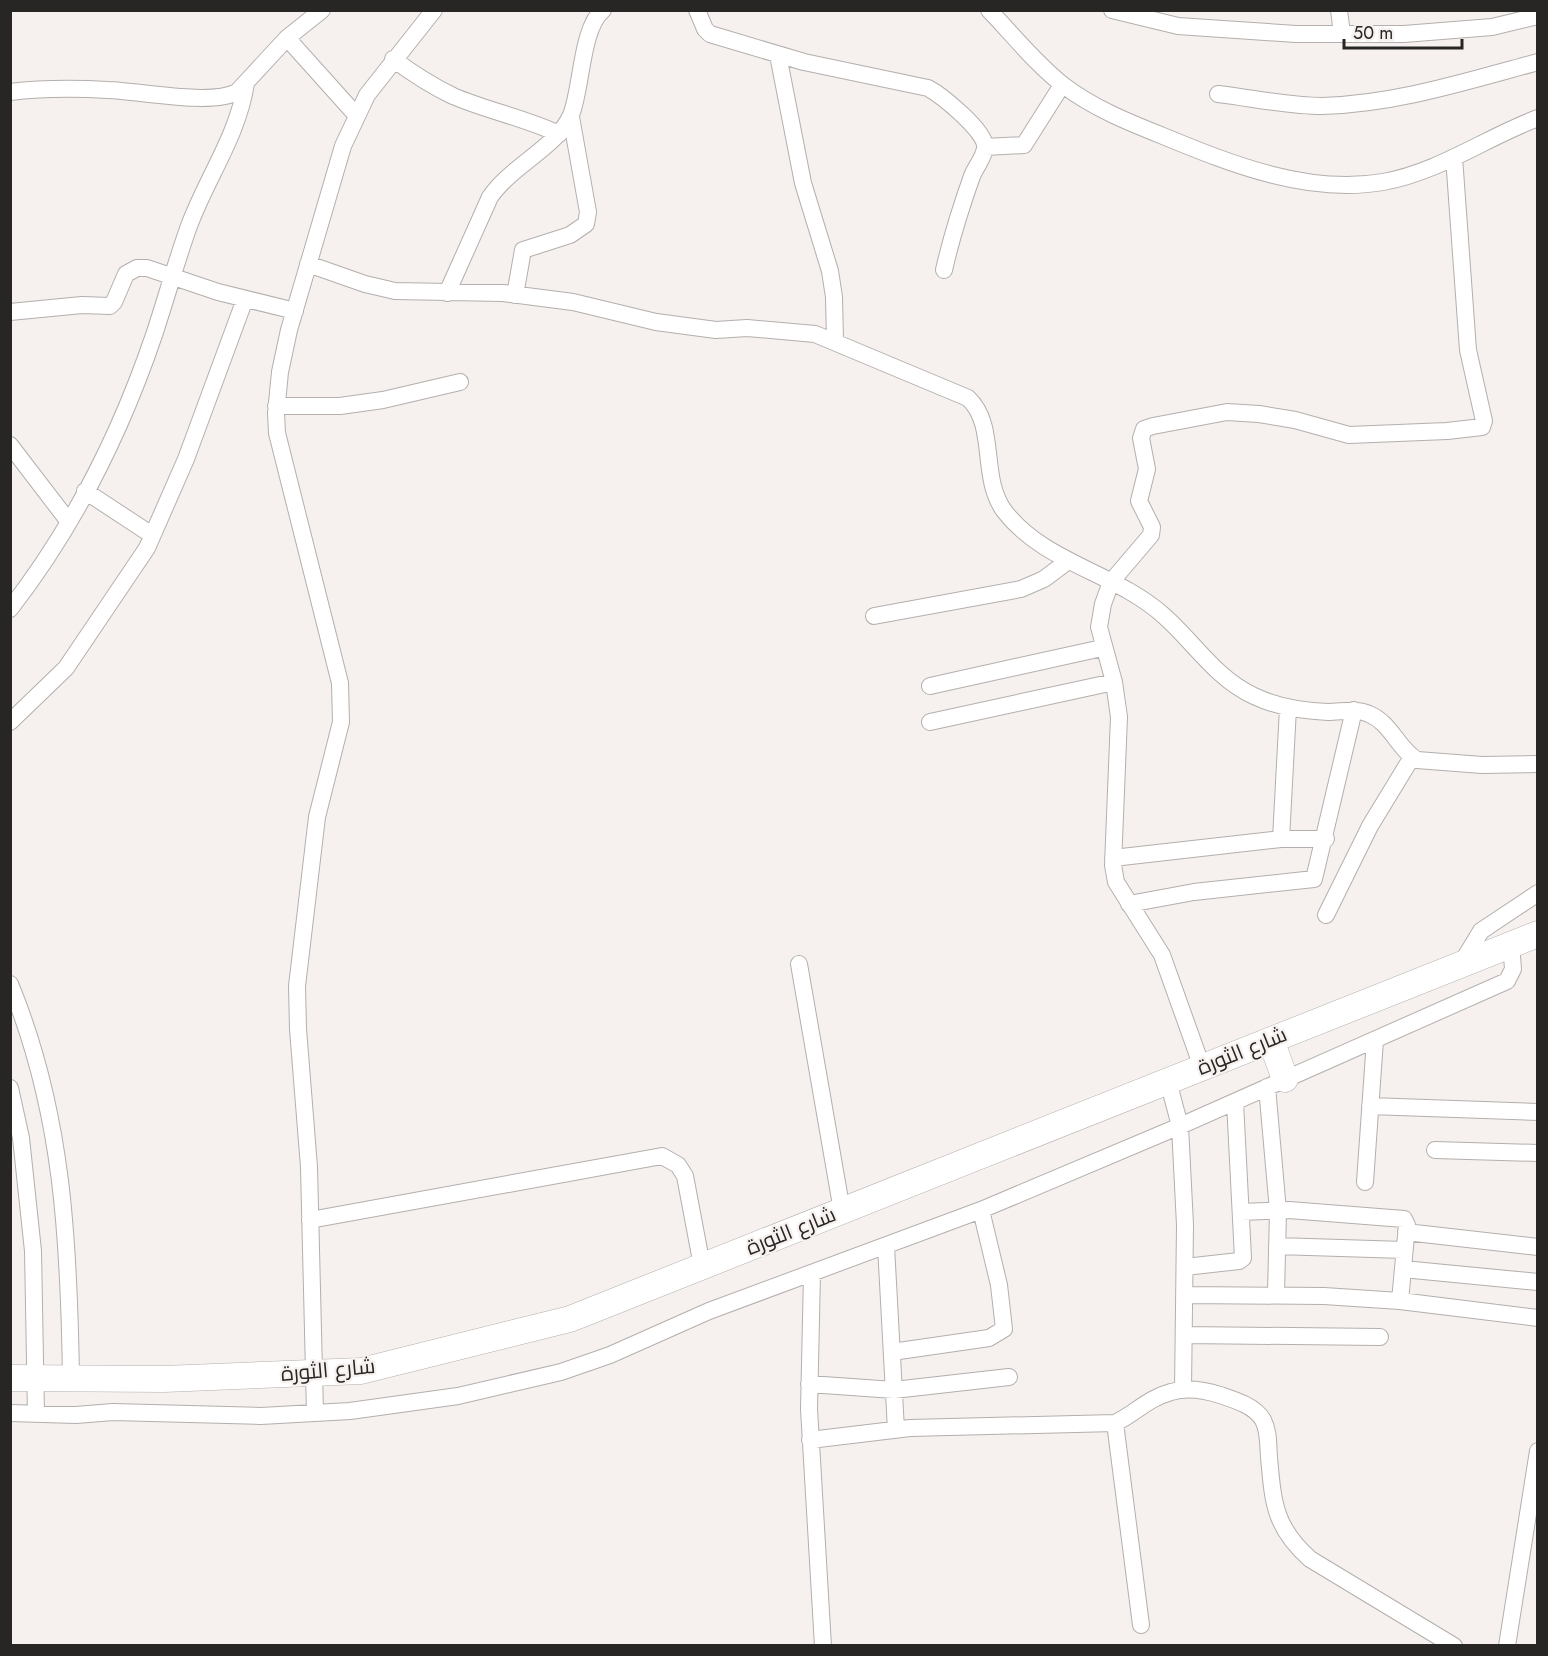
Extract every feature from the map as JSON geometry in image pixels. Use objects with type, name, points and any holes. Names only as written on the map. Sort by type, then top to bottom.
[{"type":"main road","name":"شارع الثورة","points":[[10,1378],[164,1379],[361,1371],[570,1319],[1538,934]]},
{"type":"main road","points":[[1271,1040],[1276,1083]]},
{"type":"street","points":[[10,92],[37,88],[108,90],[222,98],[237,92],[287,38],[322,10]]},
{"type":"street","points":[[315,1413],[310,1220],[297,986],[317,817],[341,722],[342,702],[340,683],[277,433],[276,406],[280,372],[295,311],[343,146],[367,95],[393,59],[434,10]]},
{"type":"street","points":[[447,293],[490,196],[519,165],[559,134],[571,117],[592,25],[603,10]]},
{"type":"street","points":[[697,10],[705,29],[710,34],[778,55],[927,88],[938,93],[960,113],[982,137],[985,147],[960,211],[944,270]]},
{"type":"street","points":[[989,10],[1062,85],[1103,111],[1215,157],[1288,179],[1337,185],[1383,182],[1454,158],[1538,118]]},
{"type":"street","points":[[1112,10],[1178,26],[1245,32],[1342,34],[1404,34],[1492,27],[1538,16]]},
{"type":"street","points":[[1339,10],[1342,34]]},
{"type":"street","points":[[287,38],[357,116]]},
{"type":"street","points":[[778,55],[803,183],[830,272],[834,297],[835,341]]},
{"type":"street","points":[[393,59],[424,81],[454,96],[519,117],[559,134]]},
{"type":"street","points":[[1218,94],[1320,106],[1370,102],[1400,98],[1538,62]]},
{"type":"street","points":[[10,609],[49,558],[127,407],[190,224],[239,119],[246,83]]},
{"type":"street","points":[[985,147],[1024,145],[1062,85]]},
{"type":"street","points":[[515,295],[523,250],[564,238],[586,224],[588,212],[571,117]]},
{"type":"street","points":[[1202,1067],[1162,955],[1116,882],[1113,858],[1119,717],[1114,682],[1102,648],[1099,627],[1100,615],[1111,582],[1151,535],[1152,527],[1139,501],[1147,469],[1141,438],[1144,429],[1227,412],[1295,420],[1349,435],[1448,431],[1482,427],[1484,422],[1468,350],[1454,158]]},
{"type":"street","points":[[308,264],[365,284],[395,291],[515,295],[573,302],[656,322],[716,330],[799,331],[835,341],[856,353],[968,398],[979,408],[992,484],[1004,511],[1025,531],[1068,561],[1138,596],[1164,615],[1229,682],[1254,696],[1288,708],[1329,712],[1354,710],[1369,714],[1386,726],[1417,760],[1482,765],[1538,764]]},
{"type":"street","points":[[10,312],[82,305],[110,306],[126,274],[137,268],[147,268],[245,299],[295,311]]},
{"type":"street","points":[[10,722],[66,668],[147,548],[186,459],[245,299]]},
{"type":"street","points":[[276,406],[340,406],[383,400],[460,382]]},
{"type":"street","points":[[10,445],[69,522]]},
{"type":"street","points":[[85,491],[152,535]]},
{"type":"street","points":[[874,616],[1033,585],[1068,561]]},
{"type":"street","points":[[930,686],[1102,648]]},
{"type":"street","points":[[930,722],[1114,682]]},
{"type":"street","points":[[1281,839],[1288,708]]},
{"type":"street","points":[[1129,904],[1194,892],[1314,879],[1326,839],[1354,710]]},
{"type":"street","points":[[1326,915],[1370,826],[1412,757]]},
{"type":"street","points":[[1113,858],[1281,839],[1326,839]]},
{"type":"street","points":[[1461,964],[1480,931],[1538,892]]},
{"type":"street","points":[[10,1413],[76,1415],[113,1412],[261,1416],[315,1413],[458,1396],[561,1372],[610,1355],[709,1311],[981,1210],[1180,1126],[1507,981],[1513,969],[1511,944]]},
{"type":"street","points":[[799,964],[842,1211]]},
{"type":"street","points":[[10,984],[32,1038],[42,1074],[66,1212],[71,1378]]},
{"type":"street","points":[[1365,1182],[1375,1040]]},
{"type":"street","points":[[1168,1081],[1180,1126],[1185,1267],[1183,1390]]},
{"type":"street","points":[[1276,1083],[1278,1210],[1276,1294]]},
{"type":"street","points":[[10,1088],[21,1138],[33,1251],[36,1414]]},
{"type":"street","points":[[1185,1267],[1242,1260],[1235,1102]]},
{"type":"street","points":[[1370,1106],[1538,1112]]},
{"type":"street","points":[[1435,1150],[1538,1153]]},
{"type":"street","points":[[310,1220],[662,1156],[678,1165],[685,1176],[702,1266]]},
{"type":"street","points":[[892,1352],[990,1338],[1004,1329],[999,1285],[981,1210]]},
{"type":"street","points":[[1241,1212],[1278,1210],[1401,1218],[1406,1221],[1406,1232],[1400,1301]]},
{"type":"street","points":[[1406,1232],[1538,1247]]},
{"type":"street","points":[[886,1246],[896,1430]]},
{"type":"street","points":[[1277,1246],[1404,1250]]},
{"type":"street","points":[[1403,1269],[1538,1282]]},
{"type":"street","points":[[812,1274],[810,1440],[823,1646]]},
{"type":"street","points":[[1185,1295],[1276,1294],[1400,1301],[1538,1318]]},
{"type":"street","points":[[1185,1335],[1380,1337]]},
{"type":"street","points":[[809,1384],[894,1390],[1009,1377]]},
{"type":"street","points":[[810,1440],[896,1430],[980,1425],[1115,1424],[1141,1405],[1171,1392],[1183,1390],[1210,1392],[1254,1410],[1263,1421],[1268,1434],[1274,1506],[1279,1524],[1294,1545],[1310,1559],[1454,1646]]},
{"type":"street","points":[[1115,1424],[1141,1625]]},
{"type":"street","points":[[1507,1646],[1538,1451]]}]
